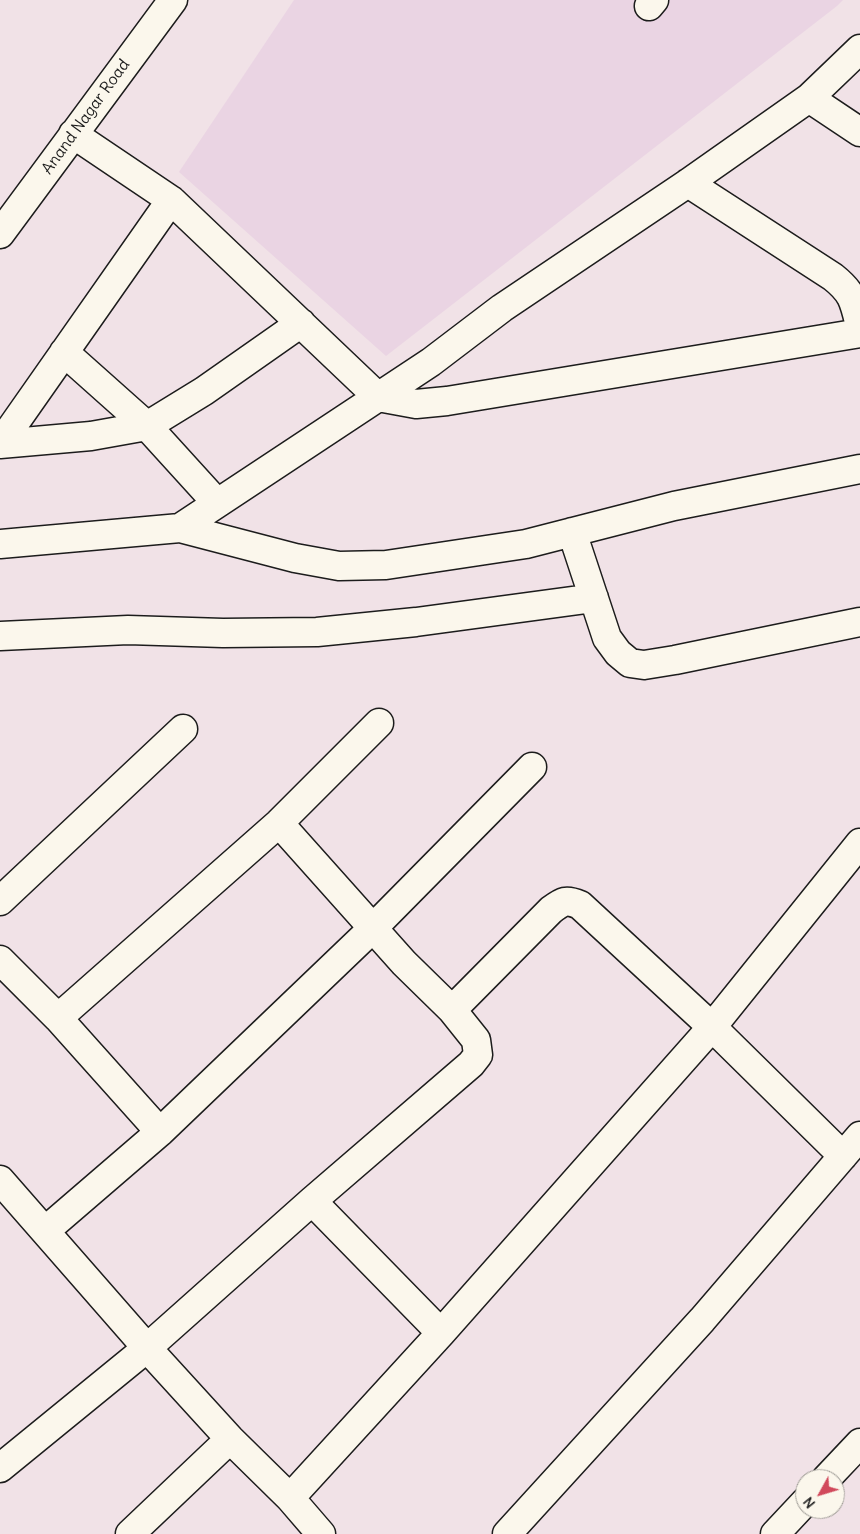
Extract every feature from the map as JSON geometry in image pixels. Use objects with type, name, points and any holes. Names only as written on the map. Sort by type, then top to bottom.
[{"type":"street","name":"Anand Nagar Road","points":[[0,234],[173,0]]},
{"type":"street","points":[[180,528],[431,362],[502,308],[688,183],[809,98],[860,49]]},
{"type":"street","points":[[809,98],[860,132]]},
{"type":"street","points":[[73,134],[171,200],[378,397],[416,404],[447,401],[860,333]]},
{"type":"street","points":[[688,183],[847,288],[855,302],[860,326]]},
{"type":"street","points":[[0,444],[171,200]]},
{"type":"street","points":[[0,444],[91,436],[147,426],[204,391],[301,323]]},
{"type":"street","points":[[64,352],[147,426],[217,503]]},
{"type":"street","points":[[0,544],[180,528],[295,558],[339,566],[386,565],[526,544],[674,506],[860,469]]},
{"type":"street","points":[[572,532],[607,638],[618,653],[630,663],[644,665],[675,660],[860,622]]},
{"type":"street","points":[[0,636],[128,630],[223,633],[317,632],[416,622],[594,598]]},
{"type":"street","points":[[58,1018],[278,824],[379,723]]},
{"type":"street","points":[[0,901],[183,729]]},
{"type":"street","points":[[45,1231],[160,1132],[372,928],[532,767]]},
{"type":"street","points":[[0,1468],[147,1348],[312,1201],[471,1064],[478,1055],[476,1040],[452,1010],[404,963],[278,824]]},
{"type":"street","points":[[290,1498],[441,1334],[712,1027],[860,844]]},
{"type":"street","points":[[452,1010],[551,910],[562,902],[571,901],[580,905],[712,1027],[852,1146],[702,1320],[507,1534]]},
{"type":"street","points":[[0,960],[58,1018],[160,1132]]},
{"type":"street","points":[[0,1180],[147,1348],[230,1439],[290,1498],[321,1534]]},
{"type":"street","points":[[312,1201],[441,1334]]},
{"type":"street","points":[[130,1534],[230,1439]]},
{"type":"street","points":[[835,1469],[860,1443]]},
{"type":"street","points":[[775,1534],[795,1513]]},
{"type":"shaded area","points":[[294,0],[843,0],[386,356],[179,172]]}]
